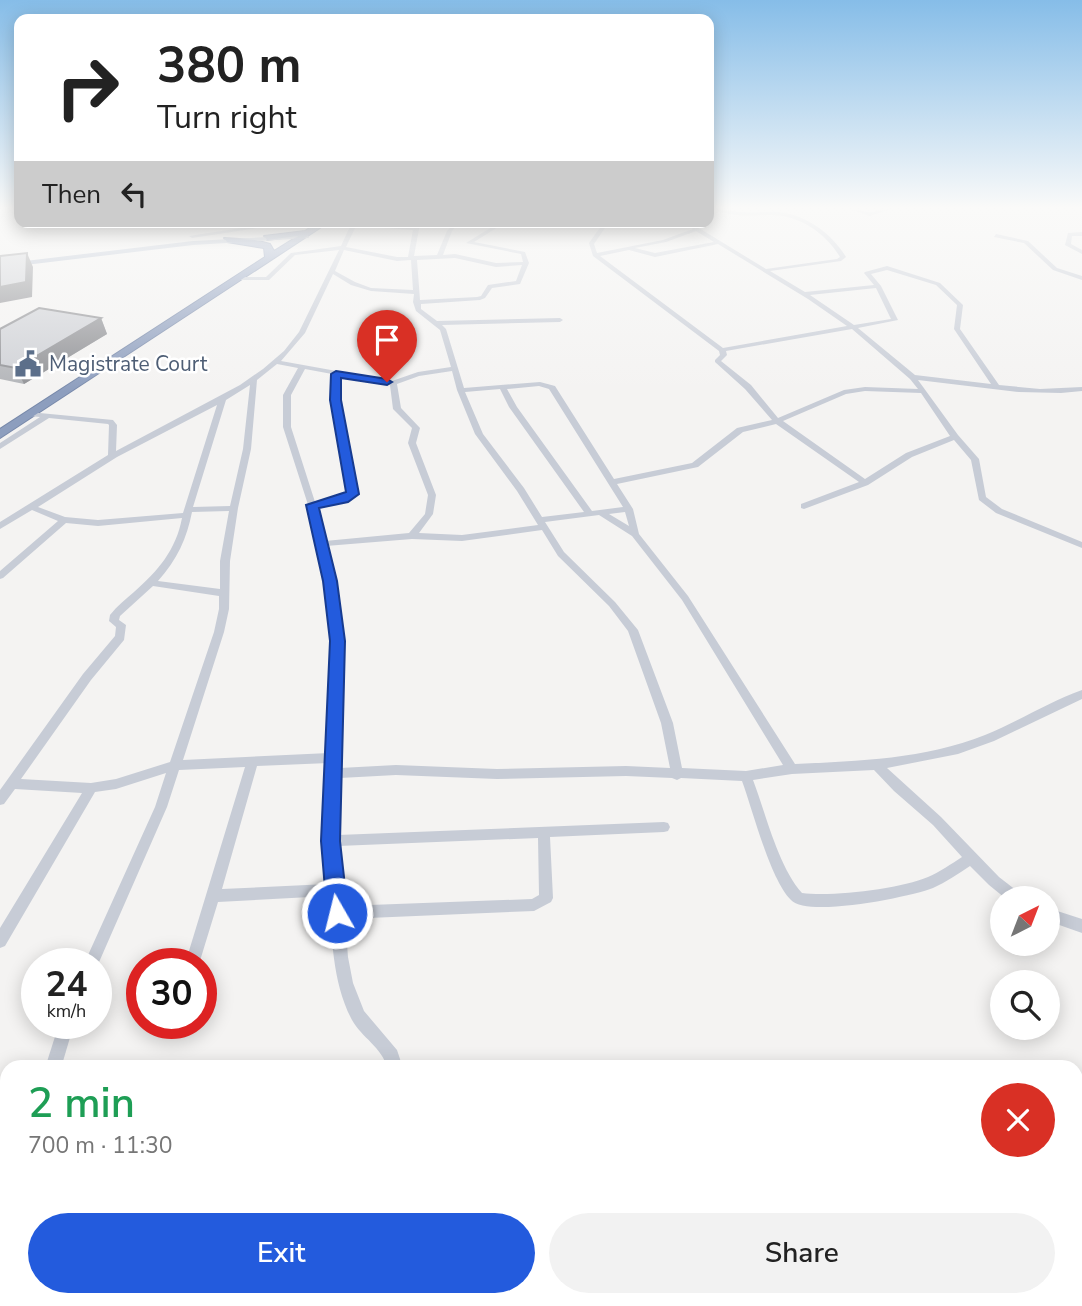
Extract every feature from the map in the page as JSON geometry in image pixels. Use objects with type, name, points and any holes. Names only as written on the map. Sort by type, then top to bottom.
[{"type":"highway","points":[[0,435],[253,270]]},
{"type":"street","points":[[240,278],[271,277],[278,270]]},
{"type":"street","points":[[413,270],[421,314],[438,323],[560,320]]},
{"type":"street","points":[[0,526],[112,456],[254,380],[278,362],[293,348],[302,333],[332,272],[351,284],[374,291],[416,297],[481,298],[490,286],[518,283],[523,270]]},
{"type":"street","points":[[615,270],[722,350],[724,355],[717,361],[748,387],[777,421],[866,483]]},
{"type":"street","points":[[768,270],[854,328],[913,377],[920,391],[975,459],[982,498],[999,511],[1082,545]]},
{"type":"street","points":[[722,350],[896,320],[878,286],[867,273],[877,270]]},
{"type":"street","points":[[890,270],[938,284],[958,302],[961,308],[957,329],[995,385]]},
{"type":"street","points":[[1058,270],[1082,278]]},
{"type":"street","points":[[805,294],[878,286]]},
{"type":"street","points":[[438,323],[446,338],[461,390],[479,434],[496,452],[561,554],[612,604],[633,631],[667,723],[677,775]]},
{"type":"street","points":[[278,362],[393,383],[418,374],[454,369]]},
{"type":"street","points":[[303,366],[287,396],[287,427],[312,505],[333,600],[338,641],[331,841],[333,890],[341,957],[350,999],[367,1029],[392,1055],[393,1060]]},
{"type":"street","points":[[312,505],[343,499],[353,494],[335,400],[336,374]]},
{"type":"street","points":[[913,377],[1055,393],[1082,389]]},
{"type":"street","points":[[98,948],[161,807],[219,632],[224,609],[225,561],[247,449],[254,380]]},
{"type":"street","points":[[393,383],[397,409],[416,428],[412,443],[432,495],[429,514],[412,536]]},
{"type":"street","points":[[461,390],[540,384],[551,387],[629,509],[635,534]]},
{"type":"street","points":[[502,386],[513,407],[595,512],[635,534],[685,598],[792,769]]},
{"type":"street","points":[[613,482],[695,465],[740,430],[777,421],[844,391],[920,391]]},
{"type":"street","points":[[0,800],[87,677],[120,637],[121,625],[114,621],[115,615],[153,583],[175,554],[187,526],[188,513],[223,396]]},
{"type":"street","points":[[32,414],[110,422],[113,425],[112,456]]},
{"type":"street","points":[[0,447],[47,416]]},
{"type":"street","points":[[804,506],[866,483],[909,455],[955,437]]},
{"type":"street","points":[[32,507],[64,520],[98,523],[234,508]]},
{"type":"street","points":[[321,544],[412,536],[462,538],[595,512],[629,509]]},
{"type":"street","points":[[0,576],[64,520]]},
{"type":"street","points":[[153,583],[224,593]]},
{"type":"street","points":[[333,773],[396,770],[497,774],[626,771],[746,776],[792,769],[877,765],[958,749],[1082,694]]},
{"type":"street","points":[[13,784],[91,788],[116,784],[176,765],[333,758]]},
{"type":"street","points":[[197,948],[253,761]]},
{"type":"street","points":[[877,765],[895,785],[940,824],[999,886]]},
{"type":"street","points":[[746,776],[782,874],[798,900],[849,897],[923,886],[970,858]]},
{"type":"street","points":[[0,941],[5,921],[91,788]]},
{"type":"street","points":[[331,841],[664,828]]},
{"type":"street","points":[[337,913],[534,905],[544,901],[547,885],[544,834]]},
{"type":"street","points":[[213,896],[333,890]]},
{"type":"street","points":[[1060,918],[1082,926]]},
{"type":"street","points":[[55,1060],[62,1039]]},
{"type":"building","points":[[0,270],[26,270],[26,282],[0,287]]},
{"type":"building","points":[[39,308],[101,318],[16,368],[0,365],[0,329]]},
{"type":"place","name":"Magistrate Court","points":[[28,364]]},
{"type":"route","points":[[337,913],[331,841],[338,641],[330,581],[312,505],[343,499],[353,494],[335,400],[336,374],[387,382]]}]
